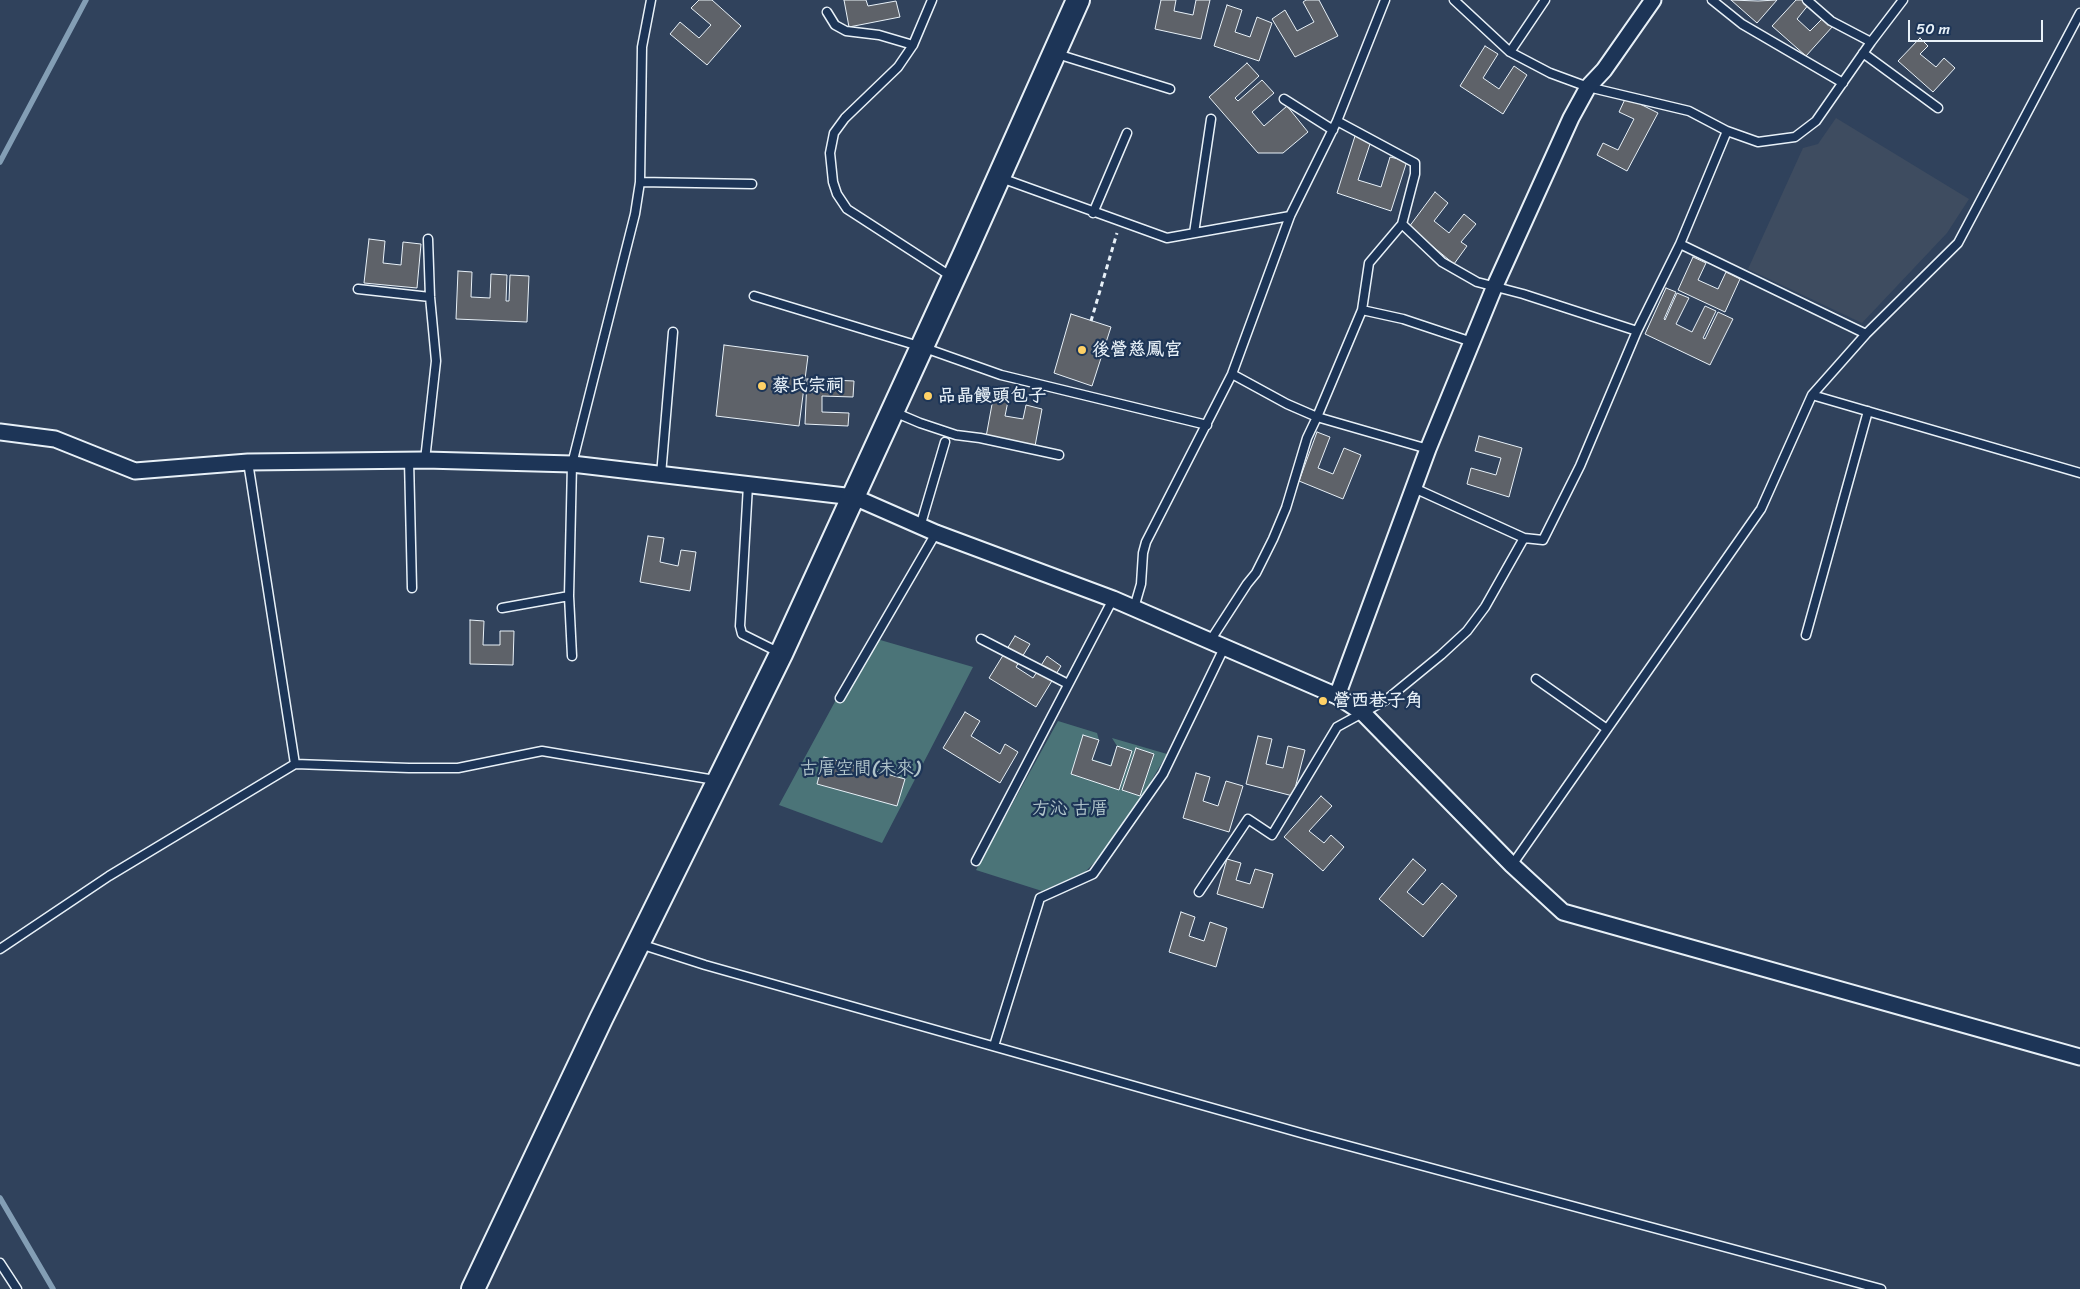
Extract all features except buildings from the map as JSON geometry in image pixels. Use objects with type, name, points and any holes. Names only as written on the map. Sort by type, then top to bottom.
[{"type":"street","points":[[473,1289],[638,944],[781,654],[999,178],[1053,52],[1078,0]]},
{"type":"street","points":[[1337,696],[1428,449],[1494,288],[1571,118],[1588,87],[1604,70],[1653,0]]},
{"type":"street","points":[[0,432],[55,439],[134,471],[248,462],[425,460],[572,464],[854,497],[920,527],[1113,599],[1337,696],[1363,713],[1512,865],[1563,912],[2080,1057]]},
{"type":"lane","points":[[572,656],[569,596],[572,464],[635,214],[640,182],[642,47],[651,0]]},
{"type":"lane","points":[[932,0],[928,4],[913,45],[898,67],[845,118],[834,133],[830,153],[833,182],[848,209],[953,278]]},
{"type":"lane","points":[[1134,608],[1141,584],[1146,542],[1232,374],[1290,216],[1337,121],[1385,0]]},
{"type":"lane","points":[[1454,0],[1510,52],[1550,73],[1588,87],[1689,112],[1727,131],[1758,142],[1795,138],[1816,121],[1863,53],[1903,0]]},
{"type":"lane","points":[[1510,52],[1545,0]]},
{"type":"lane","points":[[1712,0],[1742,24],[1843,83]]},
{"type":"lane","points":[[1807,0],[1831,21],[1871,42]]},
{"type":"lane","points":[[827,12],[835,25],[846,31],[879,35],[913,45]]},
{"type":"lane","points":[[1512,865],[1761,509],[1812,395],[1866,334],[1958,243],[2080,13]]},
{"type":"lane","points":[[1053,52],[1170,89]]},
{"type":"lane","points":[[1863,53],[1938,108]]},
{"type":"lane","points":[[1284,100],[1333,130]]},
{"type":"lane","points":[[1194,233],[1211,119]]},
{"type":"lane","points":[[1210,640],[1256,573],[1273,539],[1286,508],[1307,438],[1318,417],[1362,310],[1369,263],[1402,224],[1415,174],[1415,163],[1337,121]]},
{"type":"lane","points":[[1414,488],[1524,538],[1543,540],[1580,466],[1637,331],[1680,244],[1727,131]]},
{"type":"lane","points":[[1093,213],[1127,133]]},
{"type":"lane","points":[[999,178],[1166,238],[1290,216]]},
{"type":"lane","points":[[640,182],[752,184]]},
{"type":"lane","points":[[1402,224],[1442,262],[1477,282],[1494,288],[1523,294],[1637,331]]},
{"type":"lane","points":[[425,460],[436,361],[430,298],[428,239]]},
{"type":"lane","points":[[1680,244],[1866,334]]},
{"type":"lane","points":[[358,289],[430,298]]},
{"type":"lane","points":[[754,296],[922,347],[1001,375],[1207,424]]},
{"type":"lane","points":[[1362,310],[1403,319],[1472,342]]},
{"type":"lane","points":[[661,475],[673,332]]},
{"type":"lane","points":[[1232,374],[1287,404],[1318,417],[1428,449]]},
{"type":"lane","points":[[1812,395],[2080,473]]},
{"type":"lane","points":[[892,411],[956,435],[980,438],[1059,455]]},
{"type":"lane","points":[[1806,635],[1868,411]]},
{"type":"lane","points":[[920,527],[945,442]]},
{"type":"lane","points":[[409,460],[412,588]]},
{"type":"lane","points":[[248,462],[295,764]]},
{"type":"lane","points":[[748,485],[740,626],[742,634],[781,654]]},
{"type":"lane","points":[[840,698],[936,533]]},
{"type":"lane","points":[[1199,892],[1248,819],[1272,835],[1337,728],[1386,700],[1467,631],[1485,606],[1524,538]]},
{"type":"lane","points":[[502,608],[569,596]]},
{"type":"lane","points":[[976,861],[1113,599]]},
{"type":"lane","points":[[981,640],[1068,684]]},
{"type":"lane","points":[[994,1046],[1040,898],[1093,874],[1163,774],[1224,648]]},
{"type":"lane","points":[[1536,680],[1607,729]]},
{"type":"lane","points":[[0,949],[110,876],[295,764],[458,768],[542,752],[719,781]]},
{"type":"lane","points":[[638,944],[705,965],[1308,1135],[1881,1289]]},
{"type":"lane","points":[[0,1263],[17,1289]]},
{"type":"path","points":[[1091,321],[1119,222]]},
{"type":"shaded area","points":[[1836,118],[1969,199],[1947,233],[1862,323],[1748,269],[1803,148],[1818,144]]},
{"type":"green space","name":"古厝空間(未來)","points":[[870,637],[973,667],[882,843],[779,805]]},
{"type":"green space","name":"方沁 古厝","points":[[1058,721],[1097,733],[1099,740],[1092,759],[1110,765],[1117,746],[1112,738],[1167,754],[1137,805],[1106,851],[1085,872],[1042,891],[976,870]]},
{"type":"waterway","points":[[0,162],[86,0]]},
{"type":"waterway","points":[[0,1198],[53,1289]]},
{"type":"place","name":"後營慈鳳宮","points":[[1082,350]]},
{"type":"place","name":"蔡氏宗祠","points":[[762,386]]},
{"type":"place","name":"品晶饅頭包子","points":[[928,396]]},
{"type":"place","name":"營西巷子角","points":[[1323,701]]}]
